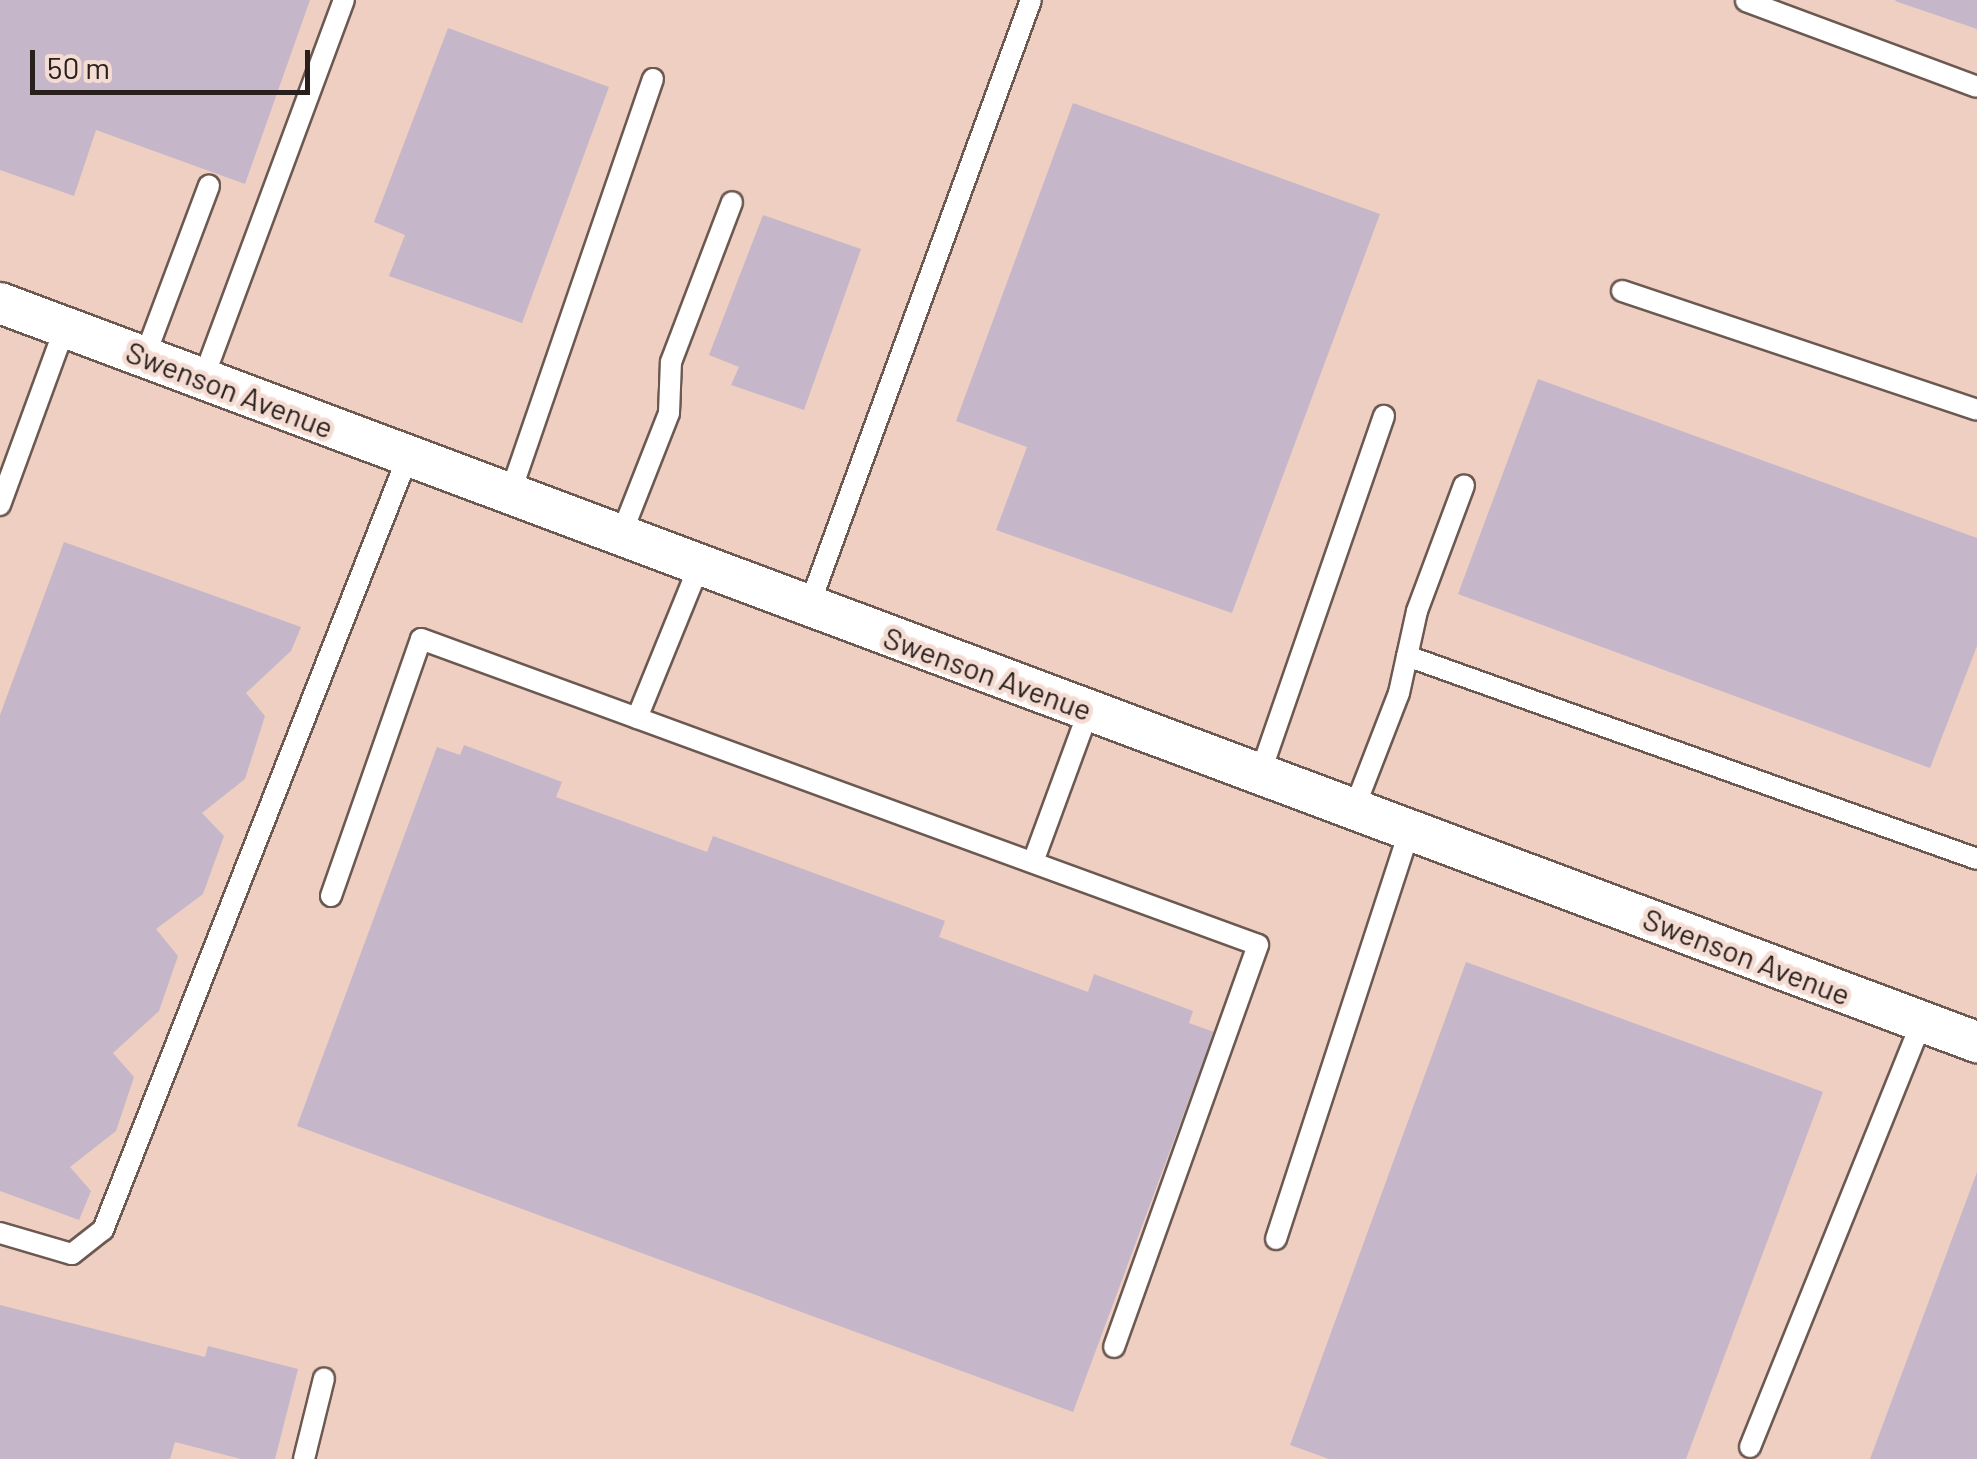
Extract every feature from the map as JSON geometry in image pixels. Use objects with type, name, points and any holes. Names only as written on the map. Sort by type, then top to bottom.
[{"type":"street","name":"Swenson Avenue","points":[[0,303],[1922,1022],[1975,1034]]},
{"type":"lane","points":[[203,379],[344,0]]},
{"type":"lane","points":[[809,606],[1031,0]]},
{"type":"lane","points":[[1746,2],[1977,88]]},
{"type":"lane","points":[[510,494],[653,79]]},
{"type":"lane","points":[[145,356],[209,186]]},
{"type":"lane","points":[[622,535],[669,413],[671,362],[732,202]]},
{"type":"lane","points":[[1622,291],[1977,410]]},
{"type":"lane","points":[[0,505],[65,327]]},
{"type":"lane","points":[[1260,774],[1384,416]]},
{"type":"lane","points":[[0,1234],[72,1254],[103,1230],[408,456]]},
{"type":"lane","points":[[1354,809],[1464,485]]},
{"type":"lane","points":[[637,718],[700,564]]},
{"type":"lane","points":[[331,896],[421,638],[1258,945],[1114,1348]]},
{"type":"lane","points":[[1407,656],[1977,859]]},
{"type":"lane","points":[[1033,862],[1089,710]]},
{"type":"lane","points":[[1276,1239],[1410,830]]},
{"type":"lane","points":[[1750,1447],[1922,1022]]},
{"type":"lane","points":[[304,1459],[324,1378]]},
{"type":"shaded area","points":[[0,0],[1977,0],[1977,1025],[0,285]]},
{"type":"shaded area","points":[[0,324],[1977,1064],[1977,1459],[0,1459]]},
{"type":"building","points":[[0,0],[310,0],[245,184],[96,130],[74,196],[0,170]]},
{"type":"building","points":[[1896,0],[1977,0],[1977,29],[1895,1]]},
{"type":"building","points":[[448,28],[609,87],[522,323],[389,276],[405,235],[374,222]]},
{"type":"building","points":[[1073,103],[1380,214],[1232,613],[996,530],[1027,447],[956,421]]},
{"type":"building","points":[[763,215],[861,249],[804,410],[731,385],[739,367],[709,355]]},
{"type":"building","points":[[1538,379],[1977,538],[1977,646],[1930,768],[1458,594]]},
{"type":"building","points":[[64,542],[301,627],[291,651],[246,693],[265,716],[245,779],[202,813],[224,836],[203,894],[156,929],[178,956],[159,1011],[113,1053],[134,1077],[116,1131],[70,1167],[91,1191],[79,1220],[0,1191],[0,715]]},
{"type":"building","points":[[464,745],[562,782],[556,797],[707,852],[713,836],[945,921],[939,937],[1088,992],[1094,974],[1193,1011],[1189,1023],[1214,1032],[1073,1412],[297,1126],[437,747],[460,755]]},
{"type":"building","points":[[1466,962],[1823,1092],[1686,1459],[1329,1459],[1290,1445]]},
{"type":"building","points":[[1977,1172],[1977,1459],[1870,1459]]},
{"type":"building","points":[[0,1305],[205,1357],[208,1346],[298,1369],[275,1459],[241,1459],[175,1442],[170,1459],[0,1459]]}]
